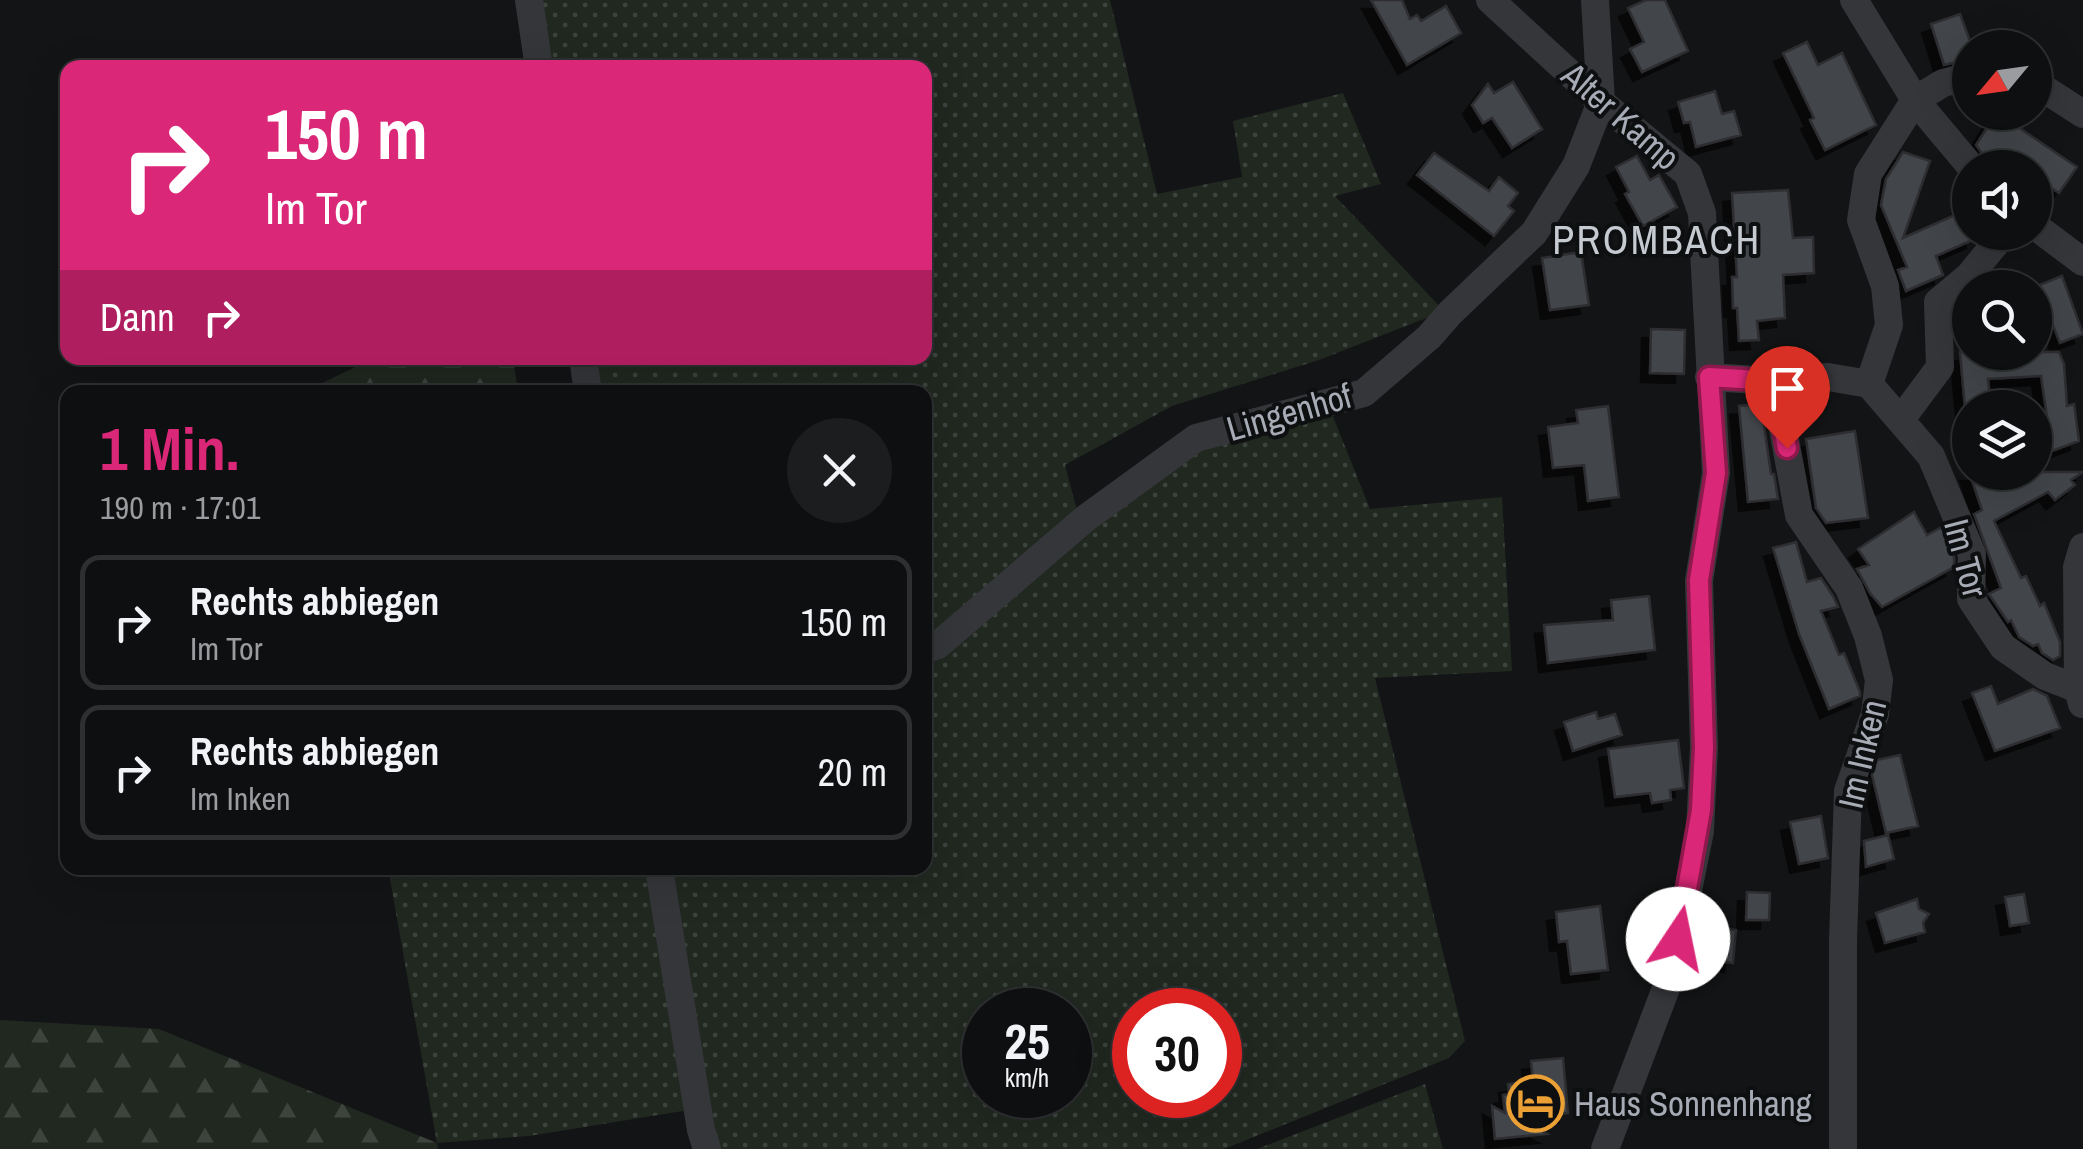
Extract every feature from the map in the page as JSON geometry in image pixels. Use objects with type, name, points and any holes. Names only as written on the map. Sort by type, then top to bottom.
[{"type":"street","points":[[529,0],[537,60]]},
{"type":"street","name":"Alter Kamp","points":[[1490,0],[1601,102],[1688,174],[1702,213],[1716,473],[1699,580],[1704,748],[1700,831],[1671,975],[1606,1149]]},
{"type":"street","name":"Lingenhof","points":[[932,647],[1086,518],[1196,438],[1364,393],[1430,337],[1534,233],[1576,166],[1601,102],[1595,0]]},
{"type":"street","points":[[1854,0],[1915,100],[1957,150]]},
{"type":"street","points":[[1709,377],[1774,381],[1828,377],[1869,384],[1889,325],[1885,286],[1861,220],[1868,174],[1915,100],[1952,81]]},
{"type":"street","points":[[2052,94],[2083,114]]},
{"type":"street","points":[[2052,239],[2083,262]]},
{"type":"street","points":[[1902,418],[1940,367],[1938,302],[1969,276],[1990,250]]},
{"type":"street","name":"Im Inken","points":[[1774,381],[1799,515],[1848,588],[1868,636],[1879,680],[1875,714],[1848,790],[1842,940],[1842,1149]]},
{"type":"street","name":"Im Tor","points":[[1869,384],[1931,456],[1972,554],[1971,599],[2003,647],[2081,698]]},
{"type":"street","points":[[2081,698],[2076,567],[2083,546]]},
{"type":"street","points":[[660,875],[700,1130],[707,1149]]},
{"type":"green space","points":[[536,0],[1110,0],[1157,194],[1242,177],[1233,121],[1343,93],[1381,184],[1335,196],[1444,311],[1319,360],[1172,406],[1065,465],[1078,514],[932,636],[932,385],[595,385],[592,365],[932,365],[932,60],[544,60]]},
{"type":"green space","points":[[360,365],[514,365],[517,385],[318,385]]},
{"type":"green space","points":[[1330,409],[1370,509],[1502,497],[1512,671],[1375,678],[1465,1041],[1449,1058],[1224,1149],[713,1149],[668,875],[932,875],[932,648],[1201,442]]},
{"type":"green space","points":[[389,875],[655,875],[689,1110],[529,1136],[437,1143]]},
{"type":"green space","points":[[0,1020],[159,1029],[437,1143],[438,1149],[0,1149]]},
{"type":"green space","points":[[1425,1084],[1443,1149],[1257,1149]]},
{"type":"building","points":[[1371,0],[1402,0],[1410,19],[1417,15],[1421,21],[1446,6],[1461,33],[1407,65]]},
{"type":"building","points":[[1646,0],[1665,0],[1688,51],[1642,72],[1630,49],[1644,42],[1628,8]]},
{"type":"building","points":[[1960,14],[1966,30],[1952,30],[1952,63],[1944,65],[1931,24]]},
{"type":"building","points":[[1807,42],[1818,65],[1842,53],[1876,125],[1825,150],[1783,53]]},
{"type":"building","points":[[1513,82],[1542,129],[1512,148],[1492,118],[1483,123],[1472,105],[1488,84],[1494,93]]},
{"type":"building","points":[[1715,91],[1722,114],[1734,111],[1741,135],[1696,147],[1690,122],[1684,123],[1678,102]]},
{"type":"building","points":[[1986,130],[2022,130],[2052,150],[1980,150],[1976,145]]},
{"type":"building","points":[[2052,150],[2077,167],[2059,193],[2052,188]]},
{"type":"building","points":[[1903,152],[1930,161],[1903,238],[1952,216],[1952,249],[1936,256],[1943,275],[1906,291],[1898,270],[1907,267],[1881,205],[1886,179]]},
{"type":"building","points":[[1434,153],[1489,191],[1499,177],[1518,193],[1508,206],[1514,211],[1494,236],[1417,175]]},
{"type":"building","points":[[1637,156],[1650,180],[1659,175],[1677,207],[1643,226],[1625,194],[1629,192],[1616,167]]},
{"type":"building","points":[[1788,190],[1793,238],[1813,237],[1814,273],[1783,275],[1785,318],[1757,321],[1759,340],[1739,341],[1737,308],[1733,308],[1732,277],[1737,277],[1732,193]]},
{"type":"building","points":[[1581,252],[1589,305],[1550,310],[1542,258]]},
{"type":"building","points":[[2062,276],[2083,334],[2060,343],[2052,323],[2052,280]]},
{"type":"building","points":[[1651,329],[1685,330],[1684,374],[1650,373]]},
{"type":"building","points":[[2052,352],[2059,352],[2064,364],[2067,406],[2074,404],[2079,441],[2052,451],[2052,390],[2043,390],[2041,376],[1988,379],[1989,390],[1963,390],[1962,370],[2052,370]]},
{"type":"building","points":[[1761,404],[1778,499],[1748,502],[1739,406]]},
{"type":"building","points":[[1608,406],[1619,497],[1588,501],[1584,465],[1553,468],[1548,427],[1578,423],[1576,410]]},
{"type":"building","points":[[1855,431],[1868,518],[1826,523],[1816,508],[1806,439]]},
{"type":"building","points":[[2052,472],[2083,472],[2071,480],[2075,485],[2055,500],[2048,492],[1994,521],[2021,578],[2026,576],[2040,606],[2044,603],[2060,642],[2060,656],[2053,660],[2042,653],[2038,644],[2033,646],[2019,637],[2011,620],[2008,622],[1989,594],[2001,588],[1974,514],[1982,510],[1975,490],[2052,490]]},
{"type":"building","points":[[1914,512],[1927,535],[1942,527],[1954,567],[1882,607],[1857,569],[1869,565],[1858,549]]},
{"type":"building","points":[[1796,542],[1807,582],[1821,578],[1838,607],[1821,611],[1860,692],[1860,696],[1829,709],[1799,634],[1773,548]]},
{"type":"building","points":[[1649,596],[1655,650],[1548,663],[1544,625],[1613,620],[1611,600]]},
{"type":"building","points":[[1991,686],[1998,704],[2033,689],[2047,696],[2060,728],[1995,751],[1972,693]]},
{"type":"building","points":[[1596,712],[1598,719],[1615,714],[1622,735],[1573,751],[1564,722]]},
{"type":"building","points":[[1678,740],[1684,788],[1670,790],[1671,800],[1652,803],[1650,793],[1615,797],[1608,749]]},
{"type":"building","points":[[1900,755],[1918,826],[1886,833],[1872,775],[1877,760]]},
{"type":"building","points":[[1821,816],[1828,858],[1799,864],[1790,822]]},
{"type":"building","points":[[1888,835],[1894,859],[1866,867],[1864,841]]},
{"type":"building","points":[[1747,892],[1770,893],[1769,920],[1746,920]]},
{"type":"building","points":[[2024,894],[2029,923],[2010,926],[2005,897]]},
{"type":"building","points":[[1917,899],[1919,909],[1929,914],[1923,923],[1925,932],[1885,943],[1876,913]]},
{"type":"building","points":[[1600,906],[1608,970],[1571,974],[1567,941],[1559,942],[1556,912]]},
{"type":"building","points":[[1703,926],[1736,930],[1733,963],[1700,959]]},
{"type":"building","name":"Haus Sonnenhang","points":[[1563,1058],[1568,1113],[1515,1118],[1547,1134],[1495,1139],[1492,1106],[1505,1113],[1503,1095],[1509,1094],[1508,1084],[1533,1081],[1531,1061]]},
{"type":"place","name":"Haus Sonnenhang","points":[[1535,1103]]},
{"type":"district","name":"PROMBACH","points":[[1657,239]]},
{"type":"route","points":[[1678,939],[1700,831],[1704,748],[1699,580],[1716,473],[1709,377],[1774,381],[1787,448]]}]
